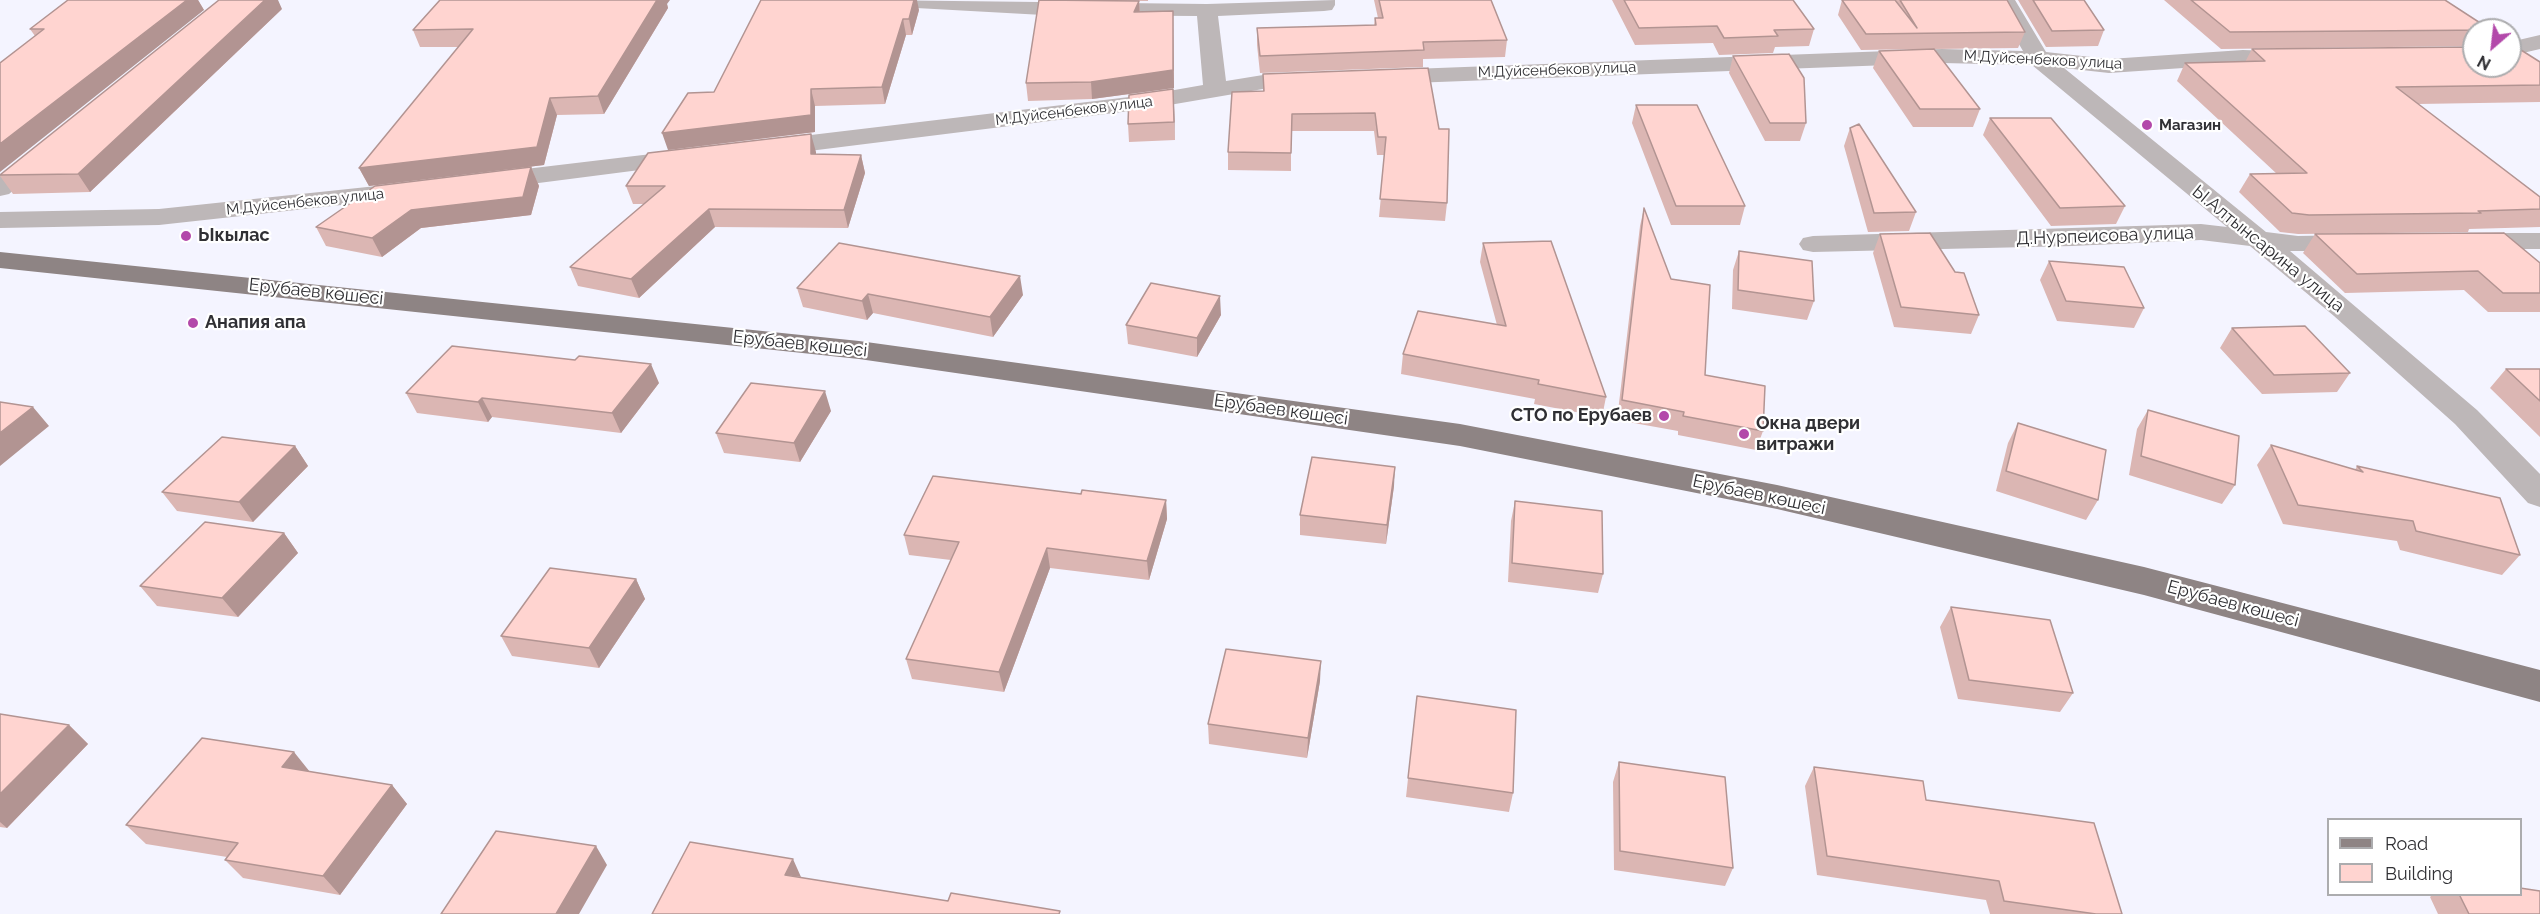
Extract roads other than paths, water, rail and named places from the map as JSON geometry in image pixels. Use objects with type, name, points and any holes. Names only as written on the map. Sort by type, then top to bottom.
[{"type":"main road","name":"Ерубаев көшесі","points":[[0,260],[859,350],[1460,435],[1777,497],[2133,578],[2540,686]]},
{"type":"street","points":[[880,0],[1043,9],[1207,9],[1324,5],[1324,0]]},
{"type":"street","name":"Ы.Алтынсарина улица","points":[[2004,0],[2038,58],[2344,310],[2466,417],[2540,495]]},
{"type":"street","points":[[1207,9],[1215,90]]},
{"type":"street","points":[[2522,46],[2540,42]]},
{"type":"street","name":"М.Дуйсенбеков улица","points":[[748,151],[1146,102],[1263,82],[1930,57],[2038,58],[2109,66],[2244,57],[2311,57]]},
{"type":"street","points":[[0,188],[54,144]]},
{"type":"street","points":[[472,183],[714,155]]},
{"type":"street","name":"М.Дуйсенбеков улица","points":[[0,220],[159,217],[426,189]]},
{"type":"street","name":"Д.Нурпеисова улица","points":[[1813,244],[2072,238],[2200,232],[2298,244],[2378,242]]},
{"type":"street","points":[[2447,242],[2540,241]]},
{"type":"place","name":"Магазин","points":[[2147,125]]},
{"type":"place","name":"Ыкылас","points":[[186,236]]},
{"type":"place","name":"Анапия апа","points":[[193,323]]},
{"type":"place","name":"СТО по Ерубаев","points":[[1664,416]]},
{"type":"place","name":"Окна двери витражи","points":[[1744,434]]}]
